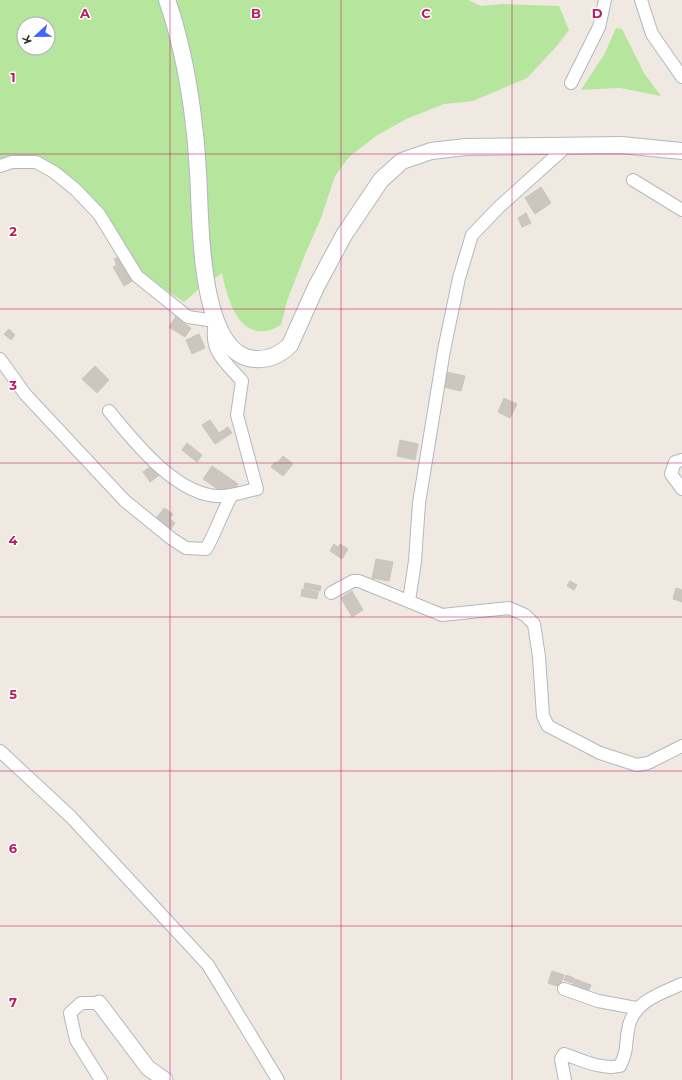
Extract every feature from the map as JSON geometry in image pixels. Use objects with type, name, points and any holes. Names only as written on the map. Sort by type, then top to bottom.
[{"type":"main road","points":[[167,0],[183,63],[192,108],[198,172],[203,261],[215,321],[226,342],[244,357],[263,359],[284,352],[290,345],[316,287],[344,234],[381,180],[402,161],[445,148],[621,145],[682,151]]},
{"type":"main road","points":[[176,0],[203,108],[210,244],[218,305],[224,322],[234,341],[242,347],[252,350],[262,351],[272,349],[278,344],[286,333],[306,287],[348,209],[376,174],[400,152],[426,143],[472,139],[573,137],[682,143]]},
{"type":"street","points":[[571,83],[599,27],[605,0]]},
{"type":"street","points":[[641,0],[652,34],[682,77]]},
{"type":"street","points":[[409,601],[415,561],[419,503],[444,350],[459,278],[472,235],[499,208],[568,145]]},
{"type":"street","points":[[0,166],[12,162],[36,162],[54,172],[75,188],[99,214],[137,276],[188,317],[215,321],[213,335],[218,351],[224,363],[242,381],[237,415],[257,488],[221,496],[206,494],[179,483],[131,438],[109,411]]},
{"type":"street","points":[[633,180],[682,210]]},
{"type":"street","points":[[0,359],[25,394],[125,500],[166,534],[186,548],[206,549],[214,536],[222,511],[232,494]]},
{"type":"street","points":[[682,460],[675,462],[671,474],[682,489]]},
{"type":"street","points":[[331,593],[353,581],[359,581],[442,615],[509,608],[525,614],[534,624],[540,656],[543,716],[548,726],[600,753],[637,765],[648,763],[682,746]]},
{"type":"street","points":[[0,751],[71,817],[208,965],[278,1080]]},
{"type":"street","points":[[565,1080],[560,1059],[564,1054],[582,1061],[610,1068],[620,1066],[627,1054],[628,1029],[636,1008],[654,996],[682,984]]},
{"type":"street","points":[[564,989],[598,1001],[636,1008]]},
{"type":"street","points":[[101,1080],[76,1040],[70,1013],[81,1003],[99,1003],[148,1068],[165,1080]]},
{"type":"green space","points":[[0,0],[468,0],[481,6],[504,4],[559,6],[569,30],[556,47],[527,78],[473,101],[444,104],[406,119],[376,136],[349,157],[335,176],[321,218],[287,301],[281,325],[268,331],[256,331],[247,327],[239,319],[228,297],[222,273],[200,288],[184,302],[141,273],[97,206],[43,163],[0,162]]},
{"type":"green space","points":[[616,28],[622,29],[644,73],[661,96],[620,88],[581,90],[605,53]]},
{"type":"building","points":[[541,187],[551,203],[535,214],[525,198]]},
{"type":"building","points":[[526,213],[531,223],[522,227],[518,218]]},
{"type":"building","points":[[118,257],[132,281],[124,286],[113,267],[117,265],[114,259]]},
{"type":"building","points":[[178,313],[186,318],[183,323],[191,328],[185,337],[169,327]]},
{"type":"building","points":[[9,329],[15,335],[11,340],[4,334]]},
{"type":"building","points":[[199,334],[205,348],[192,354],[186,340]]},
{"type":"building","points":[[95,366],[109,380],[97,393],[82,379]]},
{"type":"building","points":[[446,372],[465,376],[461,391],[443,387]]},
{"type":"building","points":[[504,398],[517,404],[510,418],[498,412]]},
{"type":"building","points":[[210,420],[219,433],[228,427],[232,433],[215,444],[202,425]]},
{"type":"building","points":[[400,440],[418,444],[415,460],[397,456]]},
{"type":"building","points":[[187,443],[202,455],[197,462],[182,450]]},
{"type":"building","points":[[283,456],[293,464],[283,476],[271,467]]},
{"type":"building","points":[[154,464],[161,474],[150,482],[143,472]]},
{"type":"building","points":[[212,466],[238,484],[233,491],[229,488],[225,494],[203,479]]},
{"type":"building","points":[[164,508],[173,514],[170,519],[175,523],[170,530],[155,520]]},
{"type":"building","points":[[334,544],[338,547],[340,544],[348,549],[342,559],[330,551]]},
{"type":"building","points":[[376,559],[393,562],[389,581],[372,578]]},
{"type":"building","points":[[570,581],[577,585],[574,590],[567,586]]},
{"type":"building","points":[[305,583],[321,586],[320,591],[304,588]]},
{"type":"building","points":[[676,588],[682,590],[682,602],[673,599]]},
{"type":"building","points":[[302,589],[318,592],[317,599],[301,596]]},
{"type":"building","points":[[352,591],[363,610],[352,617],[341,598]]},
{"type":"building","points":[[552,971],[564,975],[560,987],[548,983]]},
{"type":"building","points":[[566,975],[574,978],[572,983],[564,980]]},
{"type":"building","points":[[575,979],[591,985],[588,992],[572,986]]}]
